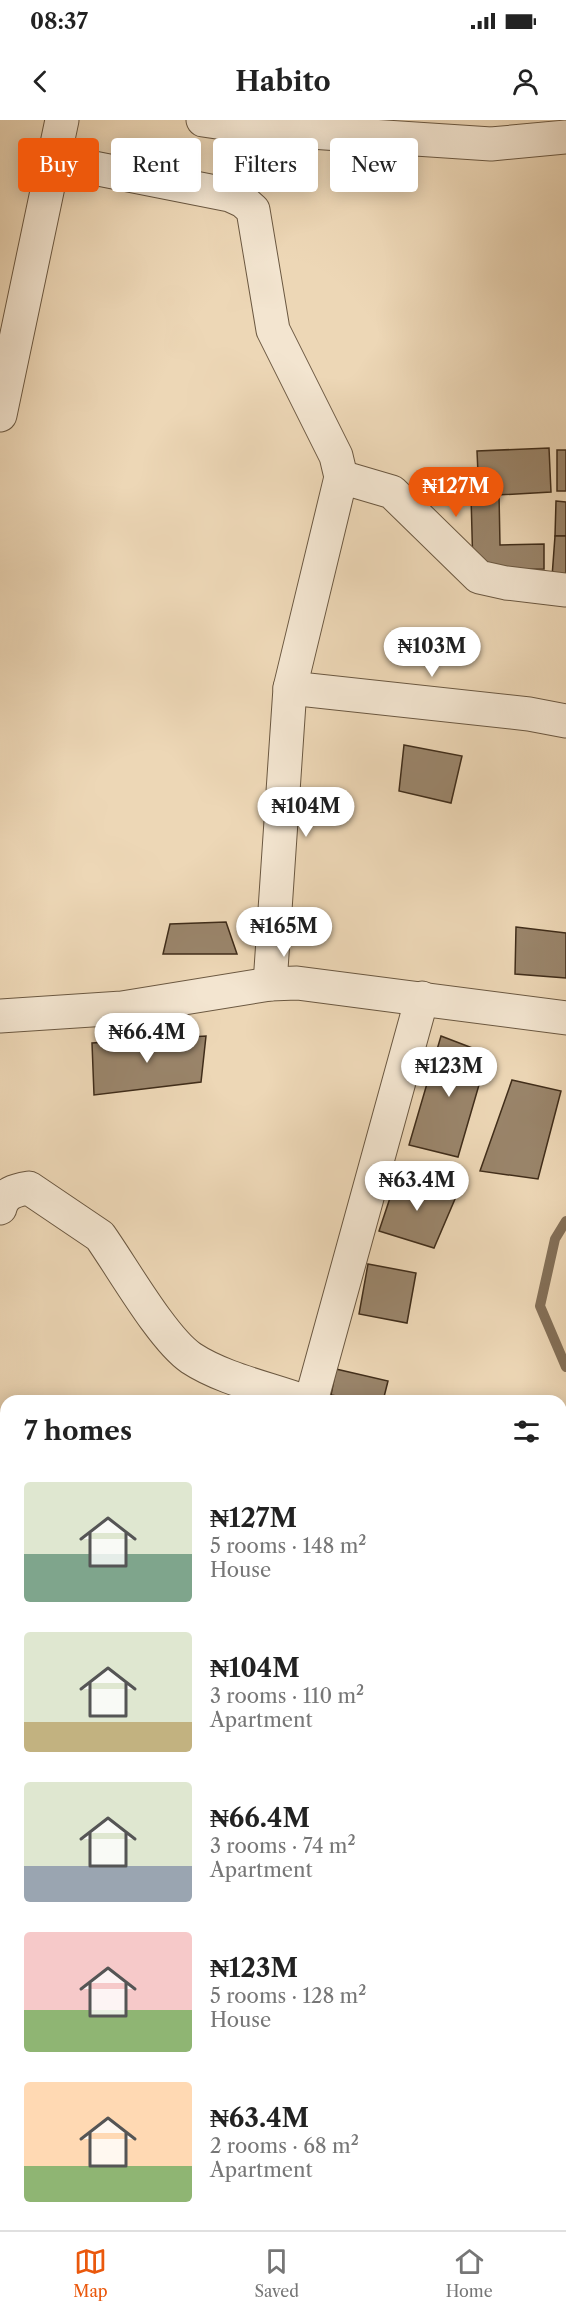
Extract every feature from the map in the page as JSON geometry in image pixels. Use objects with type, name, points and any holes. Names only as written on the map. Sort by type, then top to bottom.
[{"type":"street","points":[[58,138],[62,120]]},
{"type":"street","points":[[203,120],[266,129],[490,144],[566,136]]},
{"type":"street","points":[[99,169],[231,195],[243,201],[253,210],[273,330],[336,456],[341,477],[290,688],[270,984]]},
{"type":"street","points":[[0,415],[46,192]]},
{"type":"street","points":[[341,477],[392,492],[479,578],[566,590]]},
{"type":"street","points":[[290,688],[529,714],[566,721]]},
{"type":"street","points":[[0,1016],[122,1008],[270,984],[297,983],[566,1018]]},
{"type":"street","points":[[313,1395],[422,998]]},
{"type":"street","points":[[0,1208],[1,1202],[13,1191],[29,1188],[86,1224],[100,1236],[168,1335],[190,1358],[222,1373],[286,1395]]},
{"type":"building","points":[[549,448],[551,492],[479,496],[477,451]]},
{"type":"building","points":[[557,450],[566,450],[566,491],[557,491]]},
{"type":"building","points":[[499,494],[500,545],[544,544],[544,569],[473,570],[471,495]]},
{"type":"building","points":[[556,501],[566,502],[566,536],[555,536]]},
{"type":"building","points":[[555,536],[566,536],[566,577],[552,577]]},
{"type":"building","points":[[404,745],[462,756],[451,803],[399,791]]},
{"type":"building","points":[[226,922],[237,954],[163,954],[170,924]]},
{"type":"building","points":[[516,927],[566,933],[566,978],[515,974]]},
{"type":"building","points":[[206,1036],[201,1082],[94,1095],[92,1043]]},
{"type":"building","points":[[441,1036],[488,1054],[458,1157],[409,1145]]},
{"type":"building","points":[[512,1080],[561,1091],[538,1179],[480,1171]]},
{"type":"building","points":[[397,1177],[458,1192],[434,1248],[379,1231]]},
{"type":"building","points":[[368,1264],[416,1273],[407,1323],[359,1314]]},
{"type":"building","points":[[336,1369],[388,1381],[384,1395],[331,1395]]},
{"type":"waterway","points":[[566,1221],[555,1239],[540,1306],[566,1367]]}]
